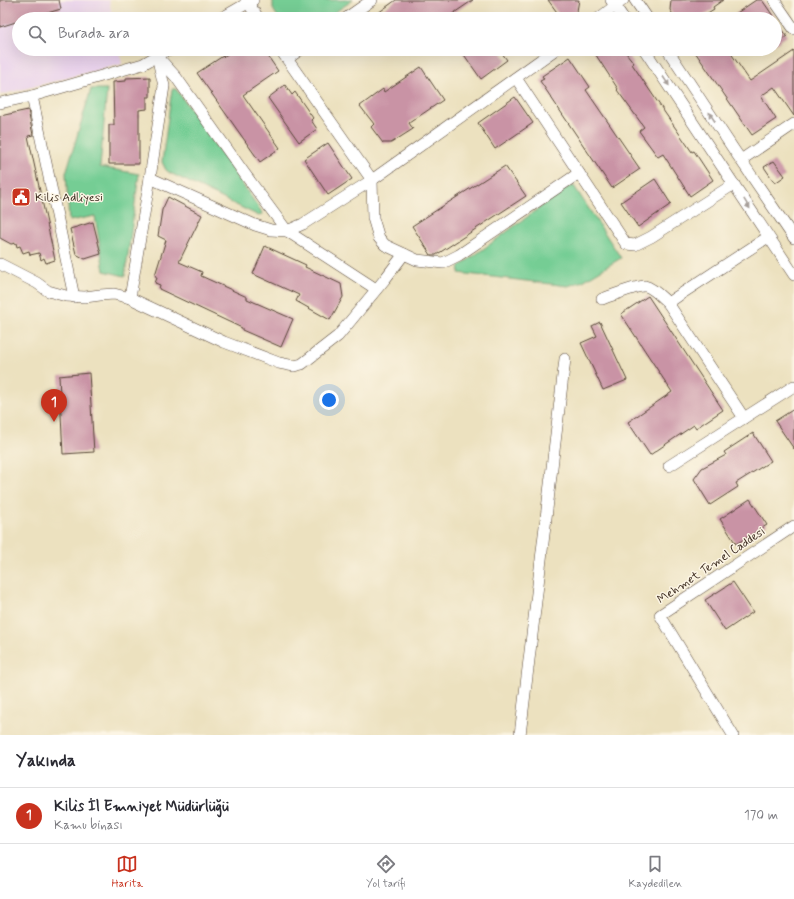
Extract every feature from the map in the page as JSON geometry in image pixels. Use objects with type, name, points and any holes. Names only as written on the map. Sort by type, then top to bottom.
[{"type":"street","points":[[355,12],[372,0]]},
{"type":"street","points":[[635,0],[643,12]]},
{"type":"street","points":[[774,0],[790,15],[794,28]]},
{"type":"street","points":[[231,12],[249,1],[255,12]]},
{"type":"street","points":[[606,12],[617,2],[621,12]]},
{"type":"street","points":[[0,103],[32,96],[143,64],[157,56]]},
{"type":"street","points":[[130,298],[164,86],[157,56]]},
{"type":"street","points":[[157,56],[176,77],[287,231],[376,289]]},
{"type":"street","points":[[285,56],[372,180],[373,218],[379,238],[385,245],[417,260],[443,263],[459,256],[579,173]]},
{"type":"street","points":[[287,59],[291,56]]},
{"type":"street","points":[[150,178],[255,225],[271,230],[287,231],[303,224],[372,180],[546,56]]},
{"type":"street","points":[[649,56],[794,276]]},
{"type":"street","points":[[672,56],[794,238]]},
{"type":"street","points":[[516,78],[626,244],[635,245],[657,233],[734,184]]},
{"type":"street","points":[[32,96],[74,297]]},
{"type":"street","points":[[741,160],[794,124]]},
{"type":"street","points":[[668,303],[768,237]]},
{"type":"street","points":[[0,264],[37,283],[48,291],[66,296],[84,297],[114,294],[130,298],[224,342],[279,363],[294,366],[302,364],[338,336],[404,254]]},
{"type":"street","points":[[602,299],[632,288],[645,286],[654,290],[668,303],[744,418]]},
{"type":"street","points":[[520,735],[565,359]]},
{"type":"street","points":[[669,466],[794,386]]},
{"type":"street","name":"Mehmet Temel Caddesi","points":[[733,735],[660,616],[794,526]]},
{"type":"shaded area","points":[[0,0],[109,0],[112,12],[12,12],[12,56],[120,56],[122,64],[0,95]]},
{"type":"green space","points":[[273,0],[353,0],[335,12],[275,12],[273,9]]},
{"type":"green space","points":[[91,89],[107,89],[100,167],[139,174],[125,276],[104,271],[95,216],[69,221],[66,173]]},
{"type":"green space","points":[[172,89],[176,89],[262,214],[259,216],[166,170],[162,162]]},
{"type":"green space","points":[[574,186],[621,258],[583,281],[568,286],[459,273],[460,266],[568,187]]},
{"type":"building","points":[[0,0],[59,0],[61,9],[51,12],[12,12],[12,23],[0,27]]},
{"type":"building","points":[[396,0],[473,0],[455,12],[379,12]]},
{"type":"building","points":[[548,0],[579,0],[577,11],[575,12],[557,12]]},
{"type":"building","points":[[671,0],[723,0],[713,7],[714,9],[709,12],[671,12],[670,10]]},
{"type":"building","points":[[756,0],[762,0],[770,12],[738,12]]},
{"type":"building","points":[[782,29],[787,36],[782,39]]},
{"type":"building","points":[[794,51],[794,116],[774,87],[761,96],[776,119],[752,135],[698,56],[733,56],[750,81]]},
{"type":"building","points":[[268,56],[278,71],[243,95],[280,148],[260,162],[197,73],[223,57]]},
{"type":"building","points":[[465,56],[504,56],[507,60],[481,79]]},
{"type":"building","points":[[597,56],[628,56],[634,63],[632,64],[665,113],[692,152],[694,151],[713,180],[690,196],[663,154],[658,157],[639,131],[644,127],[617,90],[618,89]]},
{"type":"building","points":[[570,57],[590,87],[586,90],[640,169],[612,188],[540,81],[544,79],[542,76]]},
{"type":"building","points":[[421,67],[443,100],[409,123],[413,129],[391,143],[383,143],[371,127],[374,124],[360,106],[383,89],[384,92]]},
{"type":"building","points":[[150,77],[150,97],[147,97],[147,109],[139,110],[139,164],[109,164],[109,125],[114,125],[113,82],[126,81],[126,78]]},
{"type":"building","points":[[285,85],[292,95],[295,92],[313,118],[311,120],[317,129],[299,142],[268,98]]},
{"type":"building","points":[[515,97],[533,123],[495,149],[478,123]]},
{"type":"building","name":"Kilis Adliyesi","points":[[28,110],[33,135],[28,136],[55,260],[46,263],[44,258],[41,260],[39,253],[30,255],[29,251],[23,253],[20,246],[17,247],[16,243],[11,244],[0,238],[0,116]]},
{"type":"building","points":[[328,143],[352,179],[328,195],[304,159]]},
{"type":"building","points":[[774,161],[785,176],[775,183],[764,167]]},
{"type":"building","points":[[505,166],[526,196],[436,255],[431,255],[412,226]]},
{"type":"building","points":[[655,179],[671,204],[638,227],[621,202]]},
{"type":"building","points":[[168,197],[202,215],[179,262],[202,272],[201,276],[247,297],[247,299],[293,319],[281,347],[242,330],[242,328],[159,289],[160,285],[155,283],[157,278],[155,275],[166,240],[158,236],[162,210]]},
{"type":"building","points":[[93,222],[101,254],[85,259],[76,254],[70,229]]},
{"type":"building","points":[[265,246],[306,265],[305,267],[341,284],[343,297],[330,320],[296,301],[299,295],[253,274]]},
{"type":"building","points":[[648,296],[723,410],[696,428],[694,425],[650,455],[628,422],[672,392],[621,314]]},
{"type":"building","points":[[600,322],[627,380],[603,390],[581,343],[597,336],[592,326]]},
{"type":"building","points":[[89,373],[94,452],[63,454],[59,376]]},
{"type":"building","points":[[794,409],[794,449],[775,421]]},
{"type":"building","points":[[753,433],[771,461],[736,483],[738,487],[710,505],[694,479],[702,468],[726,455],[724,452]]},
{"type":"building","points":[[750,499],[767,525],[736,544],[720,519]]},
{"type":"building","points":[[733,582],[753,612],[725,631],[705,600]]},
{"type":"place","name":"Kilis Adliyesi","points":[[21,197]]},
{"type":"place","name":"Kilis İl Emniyet Müdürlüğü","points":[[54,422]]}]
